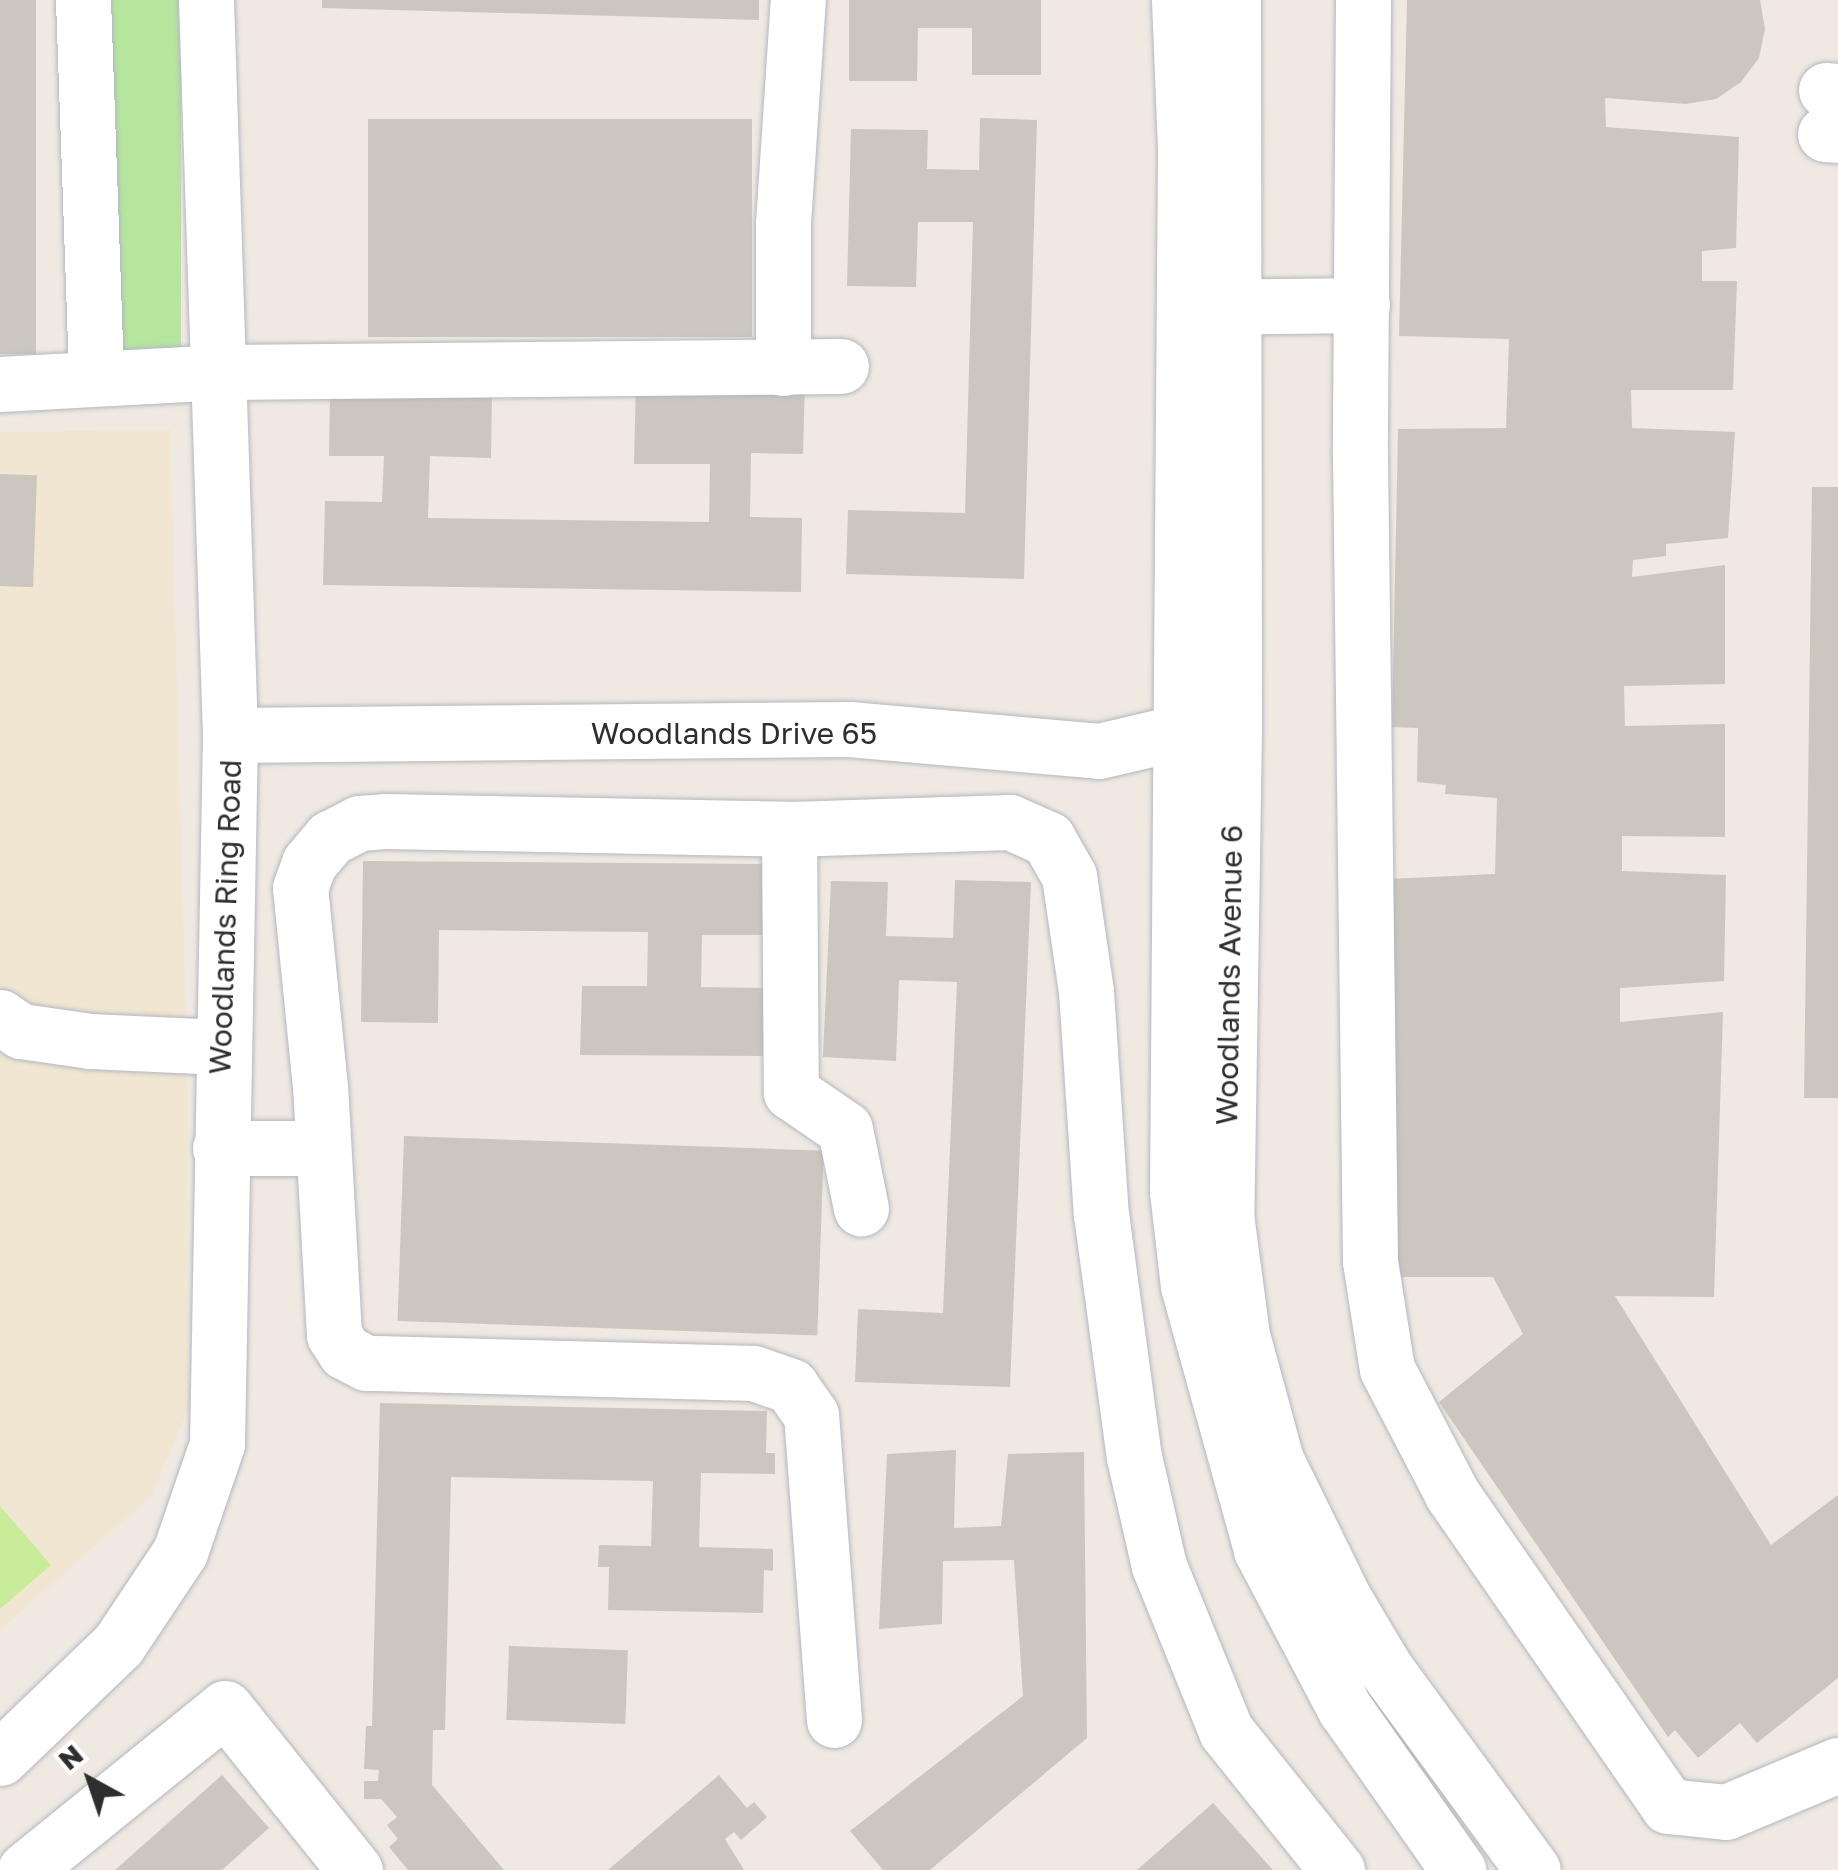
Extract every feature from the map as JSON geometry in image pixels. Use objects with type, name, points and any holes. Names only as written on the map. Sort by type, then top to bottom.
[{"type":"street","points":[[83,0],[96,376]]},
{"type":"street","name":"Woodlands Ring Road","points":[[0,1758],[118,1645],[180,1552],[217,1444],[221,1047],[230,735],[222,372],[206,0]]},
{"type":"street","points":[[783,368],[783,223],[798,0]]},
{"type":"street","name":"Woodlands Avenue 6","points":[[1179,0],[1208,294]]},
{"type":"street","name":"Woodlands Avenue 6","points":[[1233,0],[1208,294],[1209,731],[1226,1215],[1242,1335],[1276,1460],[1343,1597],[1385,1668],[1533,1870]]},
{"type":"street","points":[[1362,0],[1370,1261],[1387,1369],[1452,1494],[1668,1806],[1726,1812],[1838,1766]]},
{"type":"street","points":[[1208,294],[1362,290]]},
{"type":"street","points":[[0,384],[222,372],[841,366]]},
{"type":"street","name":"Woodlands Drive 65","points":[[230,735],[849,729],[1099,751],[1209,731]]},
{"type":"street","name":"Woodlands Avenue 6","points":[[1209,731],[1176,1191],[1188,1286],[1262,1550],[1345,1709],[1458,1870]]},
{"type":"street","points":[[834,1720],[811,1415],[791,1386],[754,1373],[366,1363],[345,1352],[334,1335],[300,888],[309,863],[330,838],[359,823],[385,822],[789,829],[1010,822],[1048,839],[1069,876],[1086,991],[1101,1214],[1134,1458],[1159,1566],[1226,1732],[1338,1870]]},
{"type":"street","points":[[789,829],[791,1092],[845,1129],[861,1208]]},
{"type":"street","points":[[0,1017],[22,1031],[90,1041],[221,1047]]},
{"type":"street","points":[[220,1148],[322,1148]]},
{"type":"street","points":[[25,1870],[224,1708],[355,1870]]},
{"type":"shaded area","points":[[170,430],[187,1068],[188,1409],[151,1496],[0,1630],[0,432]]},
{"type":"green space","points":[[105,0],[181,0],[181,356],[105,356]]},
{"type":"green space","points":[[0,1506],[51,1565],[0,1609]]},
{"type":"building","points":[[0,0],[36,0],[36,354],[0,354]]},
{"type":"building","points":[[322,0],[759,0],[759,20],[322,8]]},
{"type":"building","points":[[849,0],[1041,0],[1041,75],[972,75],[972,28],[918,28],[917,81],[849,81]]},
{"type":"building","points":[[1407,0],[1760,0],[1765,29],[1759,58],[1741,82],[1716,99],[1686,104],[1605,98],[1606,127],[1739,137],[1736,248],[1702,251],[1702,281],[1737,281],[1733,390],[1631,390],[1632,428],[1735,432],[1728,538],[1666,544],[1666,556],[1633,560],[1632,577],[1725,565],[1725,684],[1624,686],[1625,726],[1725,724],[1725,837],[1622,836],[1622,871],[1726,875],[1724,981],[1620,988],[1620,1022],[1723,1012],[1714,1297],[1615,1296],[1771,1545],[1838,1495],[1838,1678],[1757,1743],[1740,1723],[1698,1758],[1675,1730],[1668,1737],[1439,1402],[1523,1334],[1493,1277],[1397,1277],[1388,879],[1495,874],[1497,798],[1445,794],[1446,785],[1417,782],[1418,728],[1392,727],[1398,429],[1506,428],[1509,339],[1399,336]]},
{"type":"building","points":[[980,118],[1037,120],[1024,579],[846,574],[848,510],[965,513],[973,222],[918,222],[916,287],[847,286],[851,129],[928,130],[927,169],[979,170]]},
{"type":"building","points":[[368,119],[752,119],[752,337],[368,337]]},
{"type":"building","points":[[636,379],[805,382],[803,454],[751,453],[750,517],[802,518],[801,592],[323,585],[325,501],[382,502],[384,456],[329,456],[330,391],[492,393],[491,458],[430,456],[428,518],[709,522],[710,464],[634,464]]},
{"type":"building","points":[[0,474],[37,475],[33,587],[0,586]]},
{"type":"building","points":[[1812,487],[1838,487],[1838,1098],[1804,1098]]},
{"type":"building","points":[[363,861],[765,864],[764,935],[702,935],[701,987],[765,988],[764,1056],[580,1055],[582,986],[647,986],[648,932],[439,930],[438,1023],[361,1022]]},
{"type":"building","points":[[955,880],[1031,882],[1010,1387],[855,1382],[858,1309],[943,1313],[957,982],[899,980],[896,1061],[823,1057],[831,881],[888,882],[886,936],[953,938]]},
{"type":"building","points":[[404,1136],[824,1151],[817,1336],[398,1321]]},
{"type":"building","points":[[380,1403],[767,1411],[766,1453],[775,1453],[775,1474],[701,1473],[699,1547],[773,1549],[773,1571],[764,1570],[763,1613],[608,1610],[609,1567],[598,1567],[599,1545],[651,1546],[653,1481],[451,1477],[445,1730],[433,1730],[432,1785],[504,1870],[408,1870],[389,1847],[398,1839],[387,1825],[397,1817],[381,1799],[364,1799],[364,1781],[378,1781],[379,1770],[364,1769],[366,1726],[372,1726]]},
{"type":"building","points":[[956,1450],[954,1528],[1001,1526],[1008,1454],[1084,1452],[1087,1738],[930,1870],[883,1870],[850,1831],[1023,1696],[1014,1560],[943,1561],[942,1624],[879,1629],[887,1454]]},
{"type":"building","points":[[509,1646],[628,1650],[625,1724],[506,1720]]},
{"type":"building","points":[[222,1775],[269,1828],[222,1870],[115,1870]]},
{"type":"building","points":[[719,1775],[747,1808],[754,1802],[767,1817],[741,1840],[734,1832],[725,1839],[744,1870],[608,1870]]},
{"type":"building","points":[[1213,1803],[1273,1870],[1137,1870]]}]
